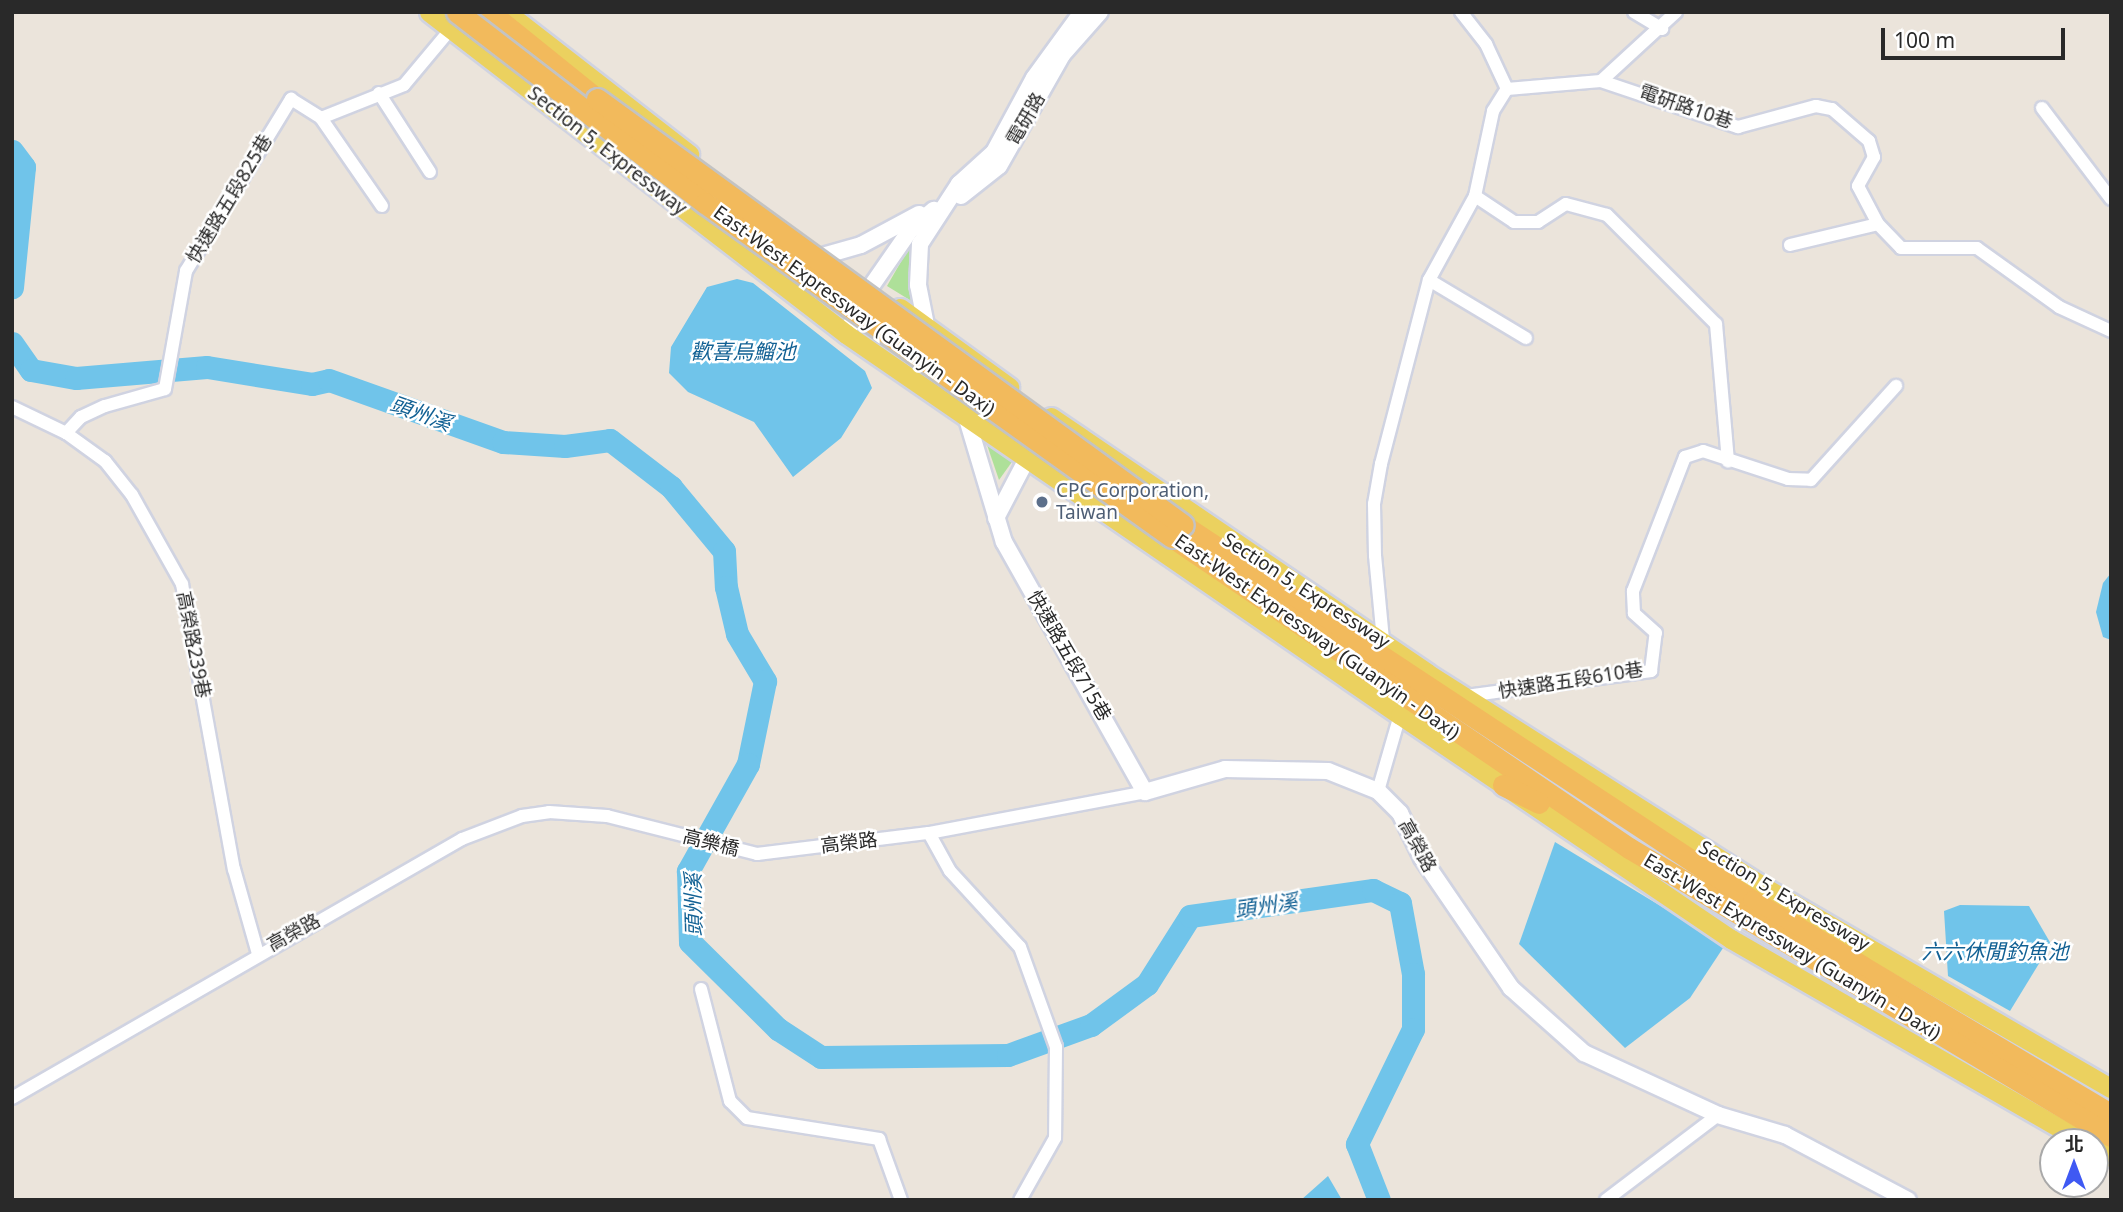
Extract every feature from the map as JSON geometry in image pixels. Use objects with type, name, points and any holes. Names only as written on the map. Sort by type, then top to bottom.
[{"type":"highway","name":"East-West Expressway (Guanyin - Daxi)","points":[[489,12],[716,190],[1183,525],[1789,922],[2111,1114]]},
{"type":"highway","name":"East-West Expressway (Guanyin - Daxi)","points":[[454,21],[961,389],[1629,848],[2111,1136]]},
{"type":"highway","points":[[1544,746],[1655,836]]},
{"type":"highway","points":[[1503,785],[1629,848]]},
{"type":"main road","name":"Section 5, Expressway","points":[[429,12],[454,21],[846,334],[967,419],[1027,457],[1400,715],[1731,939],[2060,1128]]},
{"type":"main road","name":"Section 5, Expressway","points":[[506,12],[826,256],[1199,521],[1762,886],[2111,1088]]},
{"type":"street","points":[[846,334],[870,288],[911,229],[995,152],[1052,49],[1082,12]]},
{"type":"street","name":"電研路","points":[[939,212],[999,166],[1062,55],[1100,12]]},
{"type":"street","points":[[1383,640],[1374,504],[1429,280],[1475,196],[1493,111],[1507,89],[1486,44],[1461,12]]},
{"type":"street","points":[[1634,12],[1662,29]]},
{"type":"street","points":[[1601,81],[1662,29],[1676,12]]},
{"type":"street","points":[[382,206],[321,118],[404,85],[454,21]]},
{"type":"street","name":"電研路10巷","points":[[1507,89],[1601,81],[1738,127],[1816,106],[1832,109],[1869,141],[1874,157],[1858,186],[1878,223],[1901,248],[1977,248],[2059,307],[2111,331]]},
{"type":"street","points":[[379,93],[430,172]]},
{"type":"street","name":"快速路五段825巷","points":[[66,433],[81,417],[105,406],[165,388],[186,271],[291,99],[321,118]]},
{"type":"street","points":[[2042,108],[2111,199]]},
{"type":"street","points":[[1475,196],[1514,222],[1538,222],[1566,204],[1608,215],[1716,324],[1728,461],[1788,479],[1811,480],[1896,386]]},
{"type":"street","points":[[826,256],[861,245],[949,197]]},
{"type":"street","points":[[926,325],[918,285],[920,244],[949,197]]},
{"type":"street","points":[[1790,245],[1878,223]]},
{"type":"street","points":[[1429,280],[1526,338]]},
{"type":"street","name":"高榮路239巷","points":[[12,407],[66,433],[105,461],[132,495],[182,584],[234,869],[258,954]]},
{"type":"street","points":[[996,518],[1050,416]]},
{"type":"street","name":"快速路五段715巷","points":[[967,419],[996,518],[1041,611],[1145,792]]},
{"type":"street","name":"快速路五段610巷","points":[[1466,696],[1651,671],[1656,633],[1634,612],[1633,591],[1685,457],[1703,451],[1728,461]]},
{"type":"street","points":[[1378,791],[1400,715]]},
{"type":"street","name":"高榮路","points":[[750,852],[929,833],[1145,792],[1225,769],[1328,771],[1378,791],[1399,813],[1422,858],[1511,988],[1584,1053],[1718,1115],[1785,1135],[1908,1200]]},
{"type":"street","name":"高榮路","points":[[12,1098],[258,954],[494,824],[549,812],[577,813],[673,833]]},
{"type":"street","name":"高樂橋","points":[[673,833],[750,852]]},
{"type":"street","points":[[929,833],[950,871],[1020,947],[1056,1047],[1055,1138],[1020,1200]]},
{"type":"street","points":[[701,989],[730,1101],[747,1118],[879,1139],[901,1200]]},
{"type":"street","points":[[1606,1200],[1718,1115]]},
{"type":"green space","points":[[918,232],[910,279],[913,302],[887,286]]},
{"type":"green space","points":[[985,439],[1014,459],[999,480]]},
{"type":"water","name":"歡喜烏鰡池","points":[[737,279],[753,283],[865,371],[872,388],[841,438],[793,477],[754,422],[688,392],[669,373],[671,347],[707,287]]},
{"type":"water","points":[[2111,573],[2111,640],[2103,637],[2096,612],[2103,583]]},
{"type":"water","points":[[1555,842],[1725,945],[1690,998],[1625,1048],[1519,944]]},
{"type":"water","name":"六六休閒釣魚池","points":[[1960,905],[2029,906],[2051,944],[2010,1011],[1948,976],[1944,911]]},
{"type":"water","points":[[1328,1176],[1342,1200],[1301,1200]]},
{"type":"waterway","name":"頭州溪","points":[[12,151],[24,167],[12,287]]},
{"type":"waterway","name":"頭州溪","points":[[12,343],[31,370],[76,378],[207,367],[312,384],[329,380],[503,442],[565,446],[610,440],[671,487],[724,551],[726,587],[737,634],[765,681],[748,764],[688,871],[690,942],[778,1029],[821,1057],[1008,1055],[1091,1025],[1147,984],[1190,916],[1373,890],[1400,903],[1413,974],[1413,1029],[1357,1144],[1379,1200]]},
{"type":"place","name":"CPC Corporation, Taiwan","points":[[1042,502]]}]
